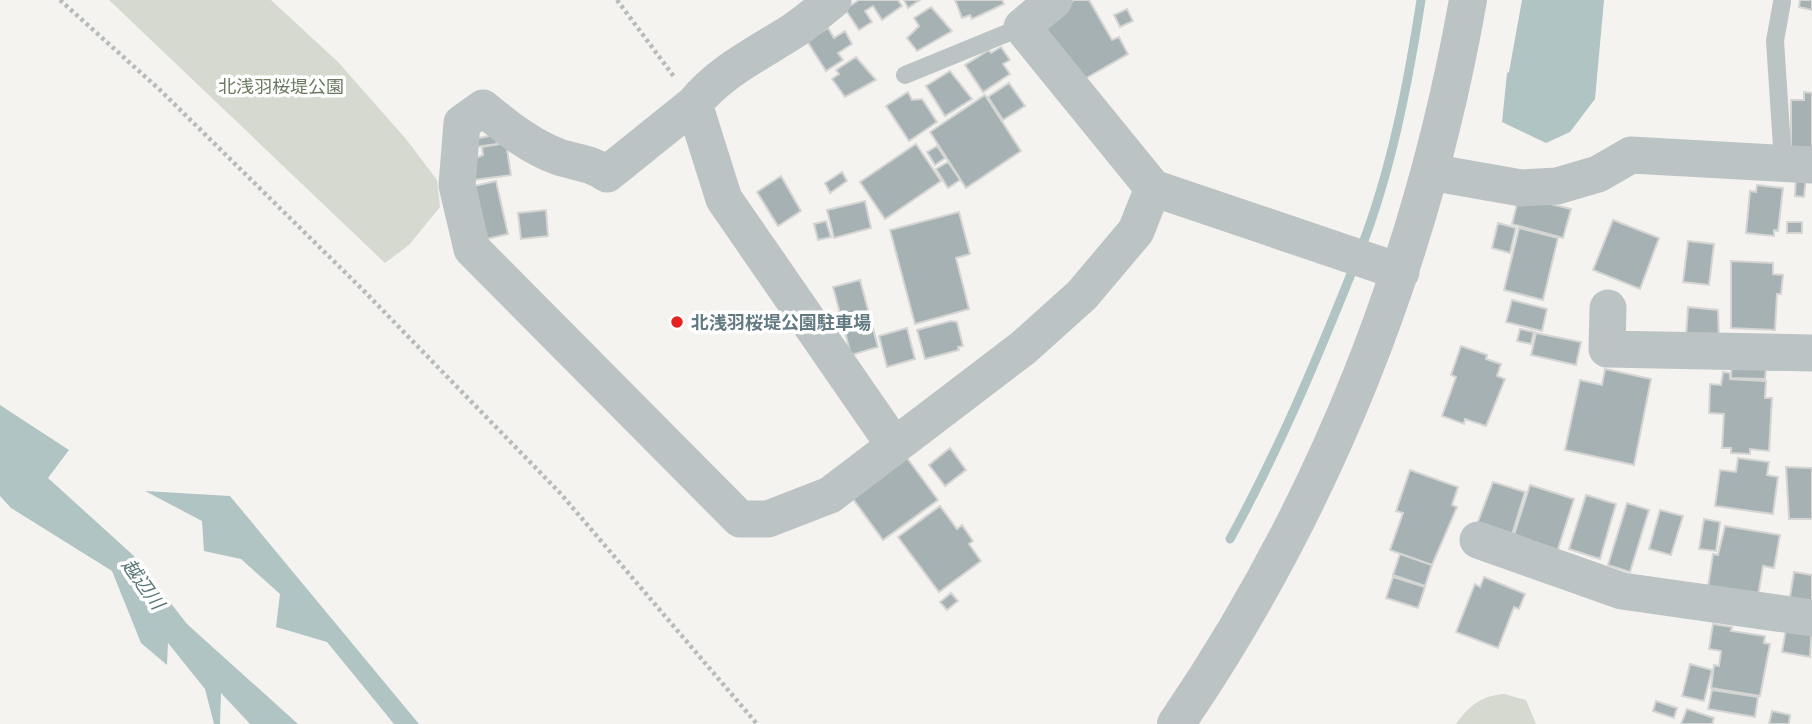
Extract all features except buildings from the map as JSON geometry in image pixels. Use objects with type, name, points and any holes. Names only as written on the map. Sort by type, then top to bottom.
[{"type":"street","points":[[833,0],[793,32],[742,61],[707,89],[694,104],[607,174],[593,164],[559,157],[513,132],[484,108],[462,123],[457,185],[472,249],[740,519],[768,519],[830,495],[1023,348],[1082,295],[1136,231],[1153,188]]},
{"type":"street","points":[[1054,0],[1022,27],[1153,188],[1401,272]]},
{"type":"street","points":[[1177,724],[1219,661],[1298,523],[1346,417],[1401,272],[1430,172],[1457,62],[1468,0]]},
{"type":"street","points":[[694,104],[724,200],[894,445]]},
{"type":"street","points":[[1430,172],[1521,188],[1557,186],[1598,174],[1631,155],[1798,164]]},
{"type":"street","points":[[1608,308],[1607,349],[1812,353]]},
{"type":"street","points":[[1478,540],[1622,591],[1812,618]]},
{"type":"lane","points":[[1782,2],[1775,41],[1798,164]]},
{"type":"lane","points":[[905,75],[1022,27]]},
{"type":"path","points":[[60,0],[160,90],[362,289],[561,494],[757,724]]},
{"type":"path","points":[[617,0],[694,104]]},
{"type":"green space","name":"北浅羽桜堤公園","points":[[109,0],[271,0],[338,62],[406,139],[437,180],[440,207],[409,245],[385,263]]},
{"type":"green space","points":[[1504,694],[1526,700],[1536,724],[1456,724],[1477,703]]},
{"type":"water","points":[[1522,0],[1604,0],[1595,99],[1570,132],[1546,143],[1502,122],[1507,73]]},
{"type":"water","name":"越辺川","points":[[0,405],[69,450],[48,478],[134,556],[187,624],[298,724],[250,724],[221,693],[220,724],[214,724],[205,689],[168,643],[167,665],[141,643],[112,571],[11,508],[0,496]]},
{"type":"water","points":[[145,491],[230,496],[419,724],[394,724],[327,642],[276,627],[280,594],[241,559],[204,551],[202,521]]},
{"type":"waterway","points":[[1360,251],[1381,190],[1397,127],[1421,0]]},
{"type":"waterway","points":[[1230,539],[1297,404],[1355,264]]},
{"type":"place","name":"北浅羽桜堤公園駐車場","points":[[677,322]]}]
